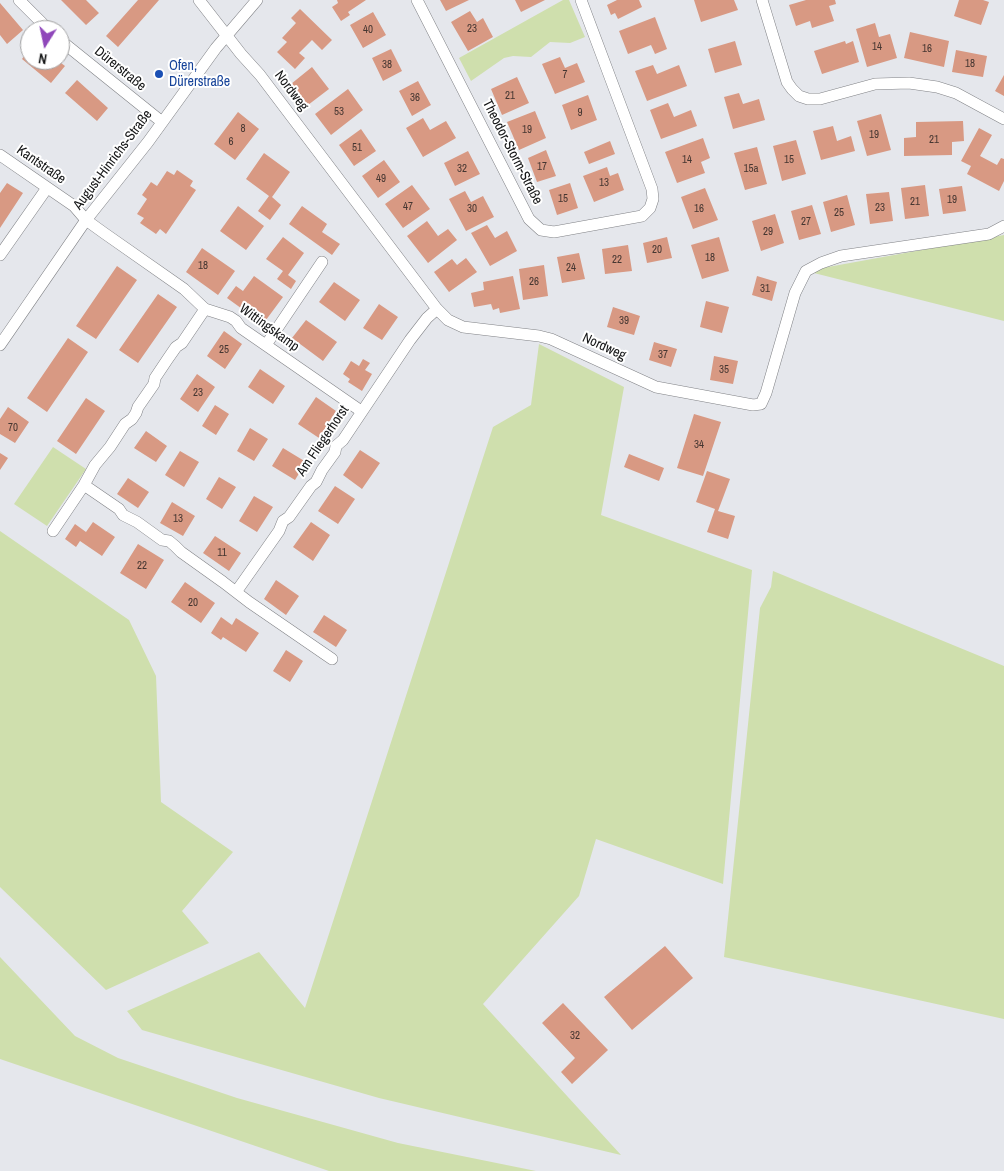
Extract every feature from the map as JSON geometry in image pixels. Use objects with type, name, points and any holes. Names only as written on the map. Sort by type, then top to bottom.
[{"type":"street","points":[[19,0],[39,20]]},
{"type":"street","name":"Nordweg","points":[[199,0],[266,82],[437,309],[448,320],[463,328],[540,336],[551,339],[656,387],[757,405],[761,404],[765,397],[795,293],[806,271],[841,256],[995,233],[1004,226]]},
{"type":"street","name":"August-Hinrichs-Straße","points":[[0,344],[86,220],[148,142],[216,48],[257,0]]},
{"type":"street","name":"Theodor-Storm-Straße","points":[[417,0],[529,219],[538,228],[550,232],[642,216],[650,208],[653,199],[652,189],[581,0]]},
{"type":"street","points":[[762,0],[787,82],[799,96],[808,99],[820,99],[875,84],[909,83],[938,87],[956,93],[1004,119]]},
{"type":"street","name":"Dürerstraße","points":[[70,48],[162,122]]},
{"type":"street","name":"Kantstraße","points":[[0,155],[74,206],[86,220]]},
{"type":"street","points":[[0,255],[47,188]]},
{"type":"street","name":"Wittingskamp","points":[[86,220],[184,289],[205,309],[230,317],[241,328],[362,411]]},
{"type":"street","points":[[266,345],[322,262]]},
{"type":"street","points":[[53,531],[105,452],[125,424],[136,413],[167,360],[176,347],[182,343],[205,309]]},
{"type":"street","name":"Am Fliegerhorst","points":[[236,592],[279,531],[283,521],[289,517],[311,486],[316,482],[335,452],[336,446],[422,324],[437,309]]},
{"type":"street","points":[[84,485],[118,509],[123,515],[138,522],[162,540],[169,541],[249,602],[332,659]]},
{"type":"green space","points":[[563,0],[569,0],[585,37],[570,43],[550,42],[531,57],[513,56],[504,58],[471,81],[459,58]]},
{"type":"green space","points":[[1004,235],[1004,321],[806,271]]},
{"type":"green space","points":[[539,344],[624,387],[601,515],[752,570],[723,884],[596,839],[579,896],[483,1004],[621,1155],[379,1098],[142,1030],[127,1011],[259,952],[305,1008],[493,427],[531,405]]},
{"type":"green space","points":[[53,447],[86,469],[47,526],[14,504]]},
{"type":"green space","points":[[0,531],[129,620],[156,676],[161,802],[233,852],[182,911],[209,943],[106,990],[0,887]]},
{"type":"green space","points":[[773,571],[1004,666],[1004,1019],[724,957],[760,608],[771,587]]},
{"type":"green space","points":[[0,957],[75,1036],[118,1058],[237,1098],[398,1143],[536,1171],[329,1171],[0,1059]]},
{"type":"building","points":[[61,0],[86,0],[99,13],[86,25]]},
{"type":"building","points":[[138,0],[159,0],[118,47],[106,36]]},
{"type":"building","points":[[337,0],[366,0],[348,12],[350,15],[341,21],[332,7],[338,3]]},
{"type":"building","points":[[440,0],[469,0],[446,11]]},
{"type":"building","points":[[515,0],[545,0],[521,12]]},
{"type":"building","points":[[617,0],[639,0],[642,7],[618,19],[615,13],[611,15],[607,5]]},
{"type":"building","points":[[694,0],[734,0],[738,10],[701,22]]},
{"type":"building","points":[[806,0],[835,0],[836,4],[829,6],[834,21],[812,28],[810,21],[796,26],[789,5]]},
{"type":"building","points":[[959,0],[983,0],[989,2],[981,25],[954,16]]},
{"type":"building","points":[[0,3],[20,26],[20,33],[7,44],[0,35]]},
{"type":"building","points":[[300,9],[332,40],[322,50],[312,40],[299,53],[305,58],[295,69],[277,52],[287,42],[282,38],[296,23],[291,18]]},
{"type":"building","points":[[470,11],[477,22],[483,18],[493,37],[468,51],[451,22]]},
{"type":"building","points":[[373,12],[386,35],[363,48],[350,25]]},
{"type":"building","points":[[655,17],[667,49],[655,54],[651,45],[628,54],[619,31]]},
{"type":"building","points":[[875,23],[879,37],[890,34],[897,58],[867,67],[856,29]]},
{"type":"building","points":[[910,32],[949,41],[944,67],[904,58]]},
{"type":"building","points":[[735,41],[742,65],[715,73],[708,49]]},
{"type":"building","points":[[845,41],[846,44],[853,41],[859,62],[822,74],[814,51]]},
{"type":"building","points":[[391,49],[402,71],[383,81],[372,58]]},
{"type":"building","points":[[956,50],[987,56],[983,77],[952,72]]},
{"type":"building","points":[[560,57],[565,68],[577,63],[585,82],[555,94],[542,64]]},
{"type":"building","points":[[653,65],[657,74],[679,65],[687,86],[647,101],[635,71]]},
{"type":"building","points":[[312,67],[329,89],[308,105],[291,84]]},
{"type":"building","points":[[35,70],[62,70],[51,83]]},
{"type":"building","points":[[1004,75],[1004,96],[995,91]]},
{"type":"building","points":[[517,77],[529,103],[502,115],[491,89]]},
{"type":"building","points":[[77,80],[108,108],[97,121],[65,93]]},
{"type":"building","points":[[418,81],[431,105],[412,116],[399,91]]},
{"type":"building","points":[[348,89],[363,110],[331,135],[315,114]]},
{"type":"building","points":[[739,93],[743,104],[759,99],[765,120],[733,129],[724,97]]},
{"type":"building","points":[[588,95],[597,120],[571,130],[562,105]]},
{"type":"building","points":[[668,103],[674,117],[691,110],[697,126],[661,139],[650,110]]},
{"type":"building","points":[[535,111],[546,138],[519,150],[507,122]]},
{"type":"building","points":[[238,112],[259,129],[235,160],[214,144]]},
{"type":"building","points":[[881,114],[891,150],[867,156],[857,121]]},
{"type":"building","points":[[423,118],[430,130],[446,121],[456,138],[423,157],[406,128]]},
{"type":"building","points":[[963,121],[964,141],[952,142],[952,155],[904,156],[904,138],[916,137],[916,122]]},
{"type":"building","points":[[833,126],[837,141],[851,136],[855,151],[821,160],[813,131]]},
{"type":"building","points":[[979,128],[992,135],[980,156],[997,165],[1001,158],[1004,159],[1004,181],[999,191],[967,174],[971,166],[961,161]]},
{"type":"building","points":[[361,129],[376,151],[354,166],[339,145]]},
{"type":"building","points":[[703,138],[710,158],[701,162],[705,173],[677,183],[665,152]]},
{"type":"building","points":[[796,140],[806,174],[782,181],[773,146]]},
{"type":"building","points":[[610,141],[615,154],[589,164],[584,152]]},
{"type":"building","points":[[757,147],[767,184],[745,190],[734,153]]},
{"type":"building","points":[[546,150],[556,176],[537,182],[528,158]]},
{"type":"building","points":[[468,151],[480,174],[455,186],[444,163]]},
{"type":"building","points":[[264,153],[290,172],[272,197],[281,205],[270,220],[258,211],[269,196],[246,179]]},
{"type":"building","points":[[384,160],[400,182],[378,198],[362,176]]},
{"type":"building","points":[[607,167],[610,176],[618,173],[624,190],[594,202],[583,176]]},
{"type":"building","points":[[177,170],[193,181],[190,186],[196,190],[166,234],[160,229],[156,234],[140,223],[144,218],[137,214],[147,199],[142,195],[151,182],[157,186],[167,171],[174,175]]},
{"type":"building","points":[[7,183],[23,193],[0,228],[0,193]]},
{"type":"building","points":[[570,183],[578,208],[557,215],[549,190]]},
{"type":"building","points":[[412,185],[430,209],[403,228],[385,204]]},
{"type":"building","points":[[925,185],[929,216],[905,219],[901,188]]},
{"type":"building","points":[[962,186],[966,211],[943,214],[939,189]]},
{"type":"building","points":[[705,188],[718,220],[693,229],[681,197]]},
{"type":"building","points":[[465,191],[471,202],[483,196],[494,217],[466,231],[449,199]]},
{"type":"building","points":[[889,192],[893,221],[870,224],[866,194]]},
{"type":"building","points":[[847,195],[855,225],[831,232],[823,202]]},
{"type":"building","points":[[812,205],[821,234],[799,240],[791,211]]},
{"type":"building","points":[[238,206],[264,226],[246,250],[220,231]]},
{"type":"building","points":[[302,206],[327,224],[322,232],[340,244],[332,255],[289,224]]},
{"type":"building","points":[[775,214],[784,243],[761,251],[752,221]]},
{"type":"building","points":[[427,221],[438,236],[448,229],[457,240],[428,263],[407,236]]},
{"type":"building","points":[[487,225],[495,238],[507,231],[517,251],[490,266],[471,233]]},
{"type":"building","points":[[283,237],[304,253],[288,275],[296,281],[291,289],[277,279],[283,271],[266,259]]},
{"type":"building","points":[[667,237],[672,258],[647,263],[643,243]]},
{"type":"building","points":[[719,237],[729,271],[702,279],[691,245]]},
{"type":"building","points":[[628,245],[632,271],[605,274],[602,249]]},
{"type":"building","points":[[202,248],[235,271],[218,295],[186,272]]},
{"type":"building","points":[[579,253],[585,279],[562,283],[557,257]]},
{"type":"building","points":[[466,258],[477,272],[449,292],[434,272],[452,259],[457,265]]},
{"type":"building","points":[[544,265],[548,296],[523,300],[519,269]]},
{"type":"building","points":[[117,266],[137,280],[96,339],[76,326]]},
{"type":"building","points":[[254,276],[283,297],[263,324],[227,298],[236,286],[243,291]]},
{"type":"building","points":[[513,276],[520,309],[500,313],[499,308],[493,310],[491,304],[474,307],[471,293],[484,290],[483,282]]},
{"type":"building","points":[[757,276],[777,282],[772,301],[752,295]]},
{"type":"building","points":[[334,282],[360,300],[345,321],[319,302]]},
{"type":"building","points":[[158,294],[177,307],[138,363],[119,350]]},
{"type":"building","points":[[706,301],[729,307],[722,333],[700,327]]},
{"type":"building","points":[[379,304],[398,317],[382,340],[363,328]]},
{"type":"building","points":[[613,307],[640,316],[634,335],[607,327]]},
{"type":"building","points":[[306,320],[337,342],[323,361],[292,338]]},
{"type":"building","points":[[224,331],[242,344],[225,369],[207,356]]},
{"type":"building","points":[[68,338],[88,352],[47,412],[27,398]]},
{"type":"building","points":[[654,342],[677,349],[671,367],[649,360]]},
{"type":"building","points":[[714,356],[738,361],[733,384],[710,380]]},
{"type":"building","points":[[363,359],[370,363],[365,370],[372,374],[362,391],[348,382],[350,379],[343,374],[351,361],[359,366]]},
{"type":"building","points":[[260,369],[285,386],[273,404],[248,387]]},
{"type":"building","points":[[197,374],[215,387],[198,412],[180,399]]},
{"type":"building","points":[[316,397],[336,411],[319,438],[298,424]]},
{"type":"building","points":[[86,398],[105,411],[76,454],[57,441]]},
{"type":"building","points":[[215,405],[229,414],[216,435],[202,426]]},
{"type":"building","points":[[8,407],[29,422],[15,443],[0,434],[0,419]]},
{"type":"building","points":[[694,414],[721,422],[703,476],[677,468]]},
{"type":"building","points":[[250,428],[268,439],[254,461],[237,451]]},
{"type":"building","points":[[146,431],[167,446],[156,462],[134,448]]},
{"type":"building","points":[[283,448],[306,462],[295,480],[272,466]]},
{"type":"building","points":[[360,450],[380,463],[362,489],[343,475]]},
{"type":"building","points":[[180,451],[199,462],[184,487],[165,475]]},
{"type":"building","points":[[0,453],[8,458],[0,470]]},
{"type":"building","points":[[629,454],[664,468],[659,481],[624,467]]},
{"type":"building","points":[[707,471],[730,479],[718,511],[735,516],[728,539],[707,532],[715,509],[696,502]]},
{"type":"building","points":[[219,477],[236,487],[222,509],[206,499]]},
{"type":"building","points":[[128,478],[149,492],[138,508],[117,494]]},
{"type":"building","points":[[335,486],[355,499],[338,524],[318,511]]},
{"type":"building","points":[[254,496],[273,507],[257,532],[239,521]]},
{"type":"building","points":[[172,502],[195,516],[183,536],[160,523]]},
{"type":"building","points":[[93,522],[115,537],[102,556],[80,541],[76,547],[65,539],[75,524],[86,532]]},
{"type":"building","points":[[311,522],[330,535],[313,561],[293,547]]},
{"type":"building","points":[[215,536],[241,553],[229,571],[203,553]]},
{"type":"building","points":[[138,544],[164,560],[146,589],[120,573]]},
{"type":"building","points":[[276,580],[299,596],[286,615],[264,599]]},
{"type":"building","points":[[185,582],[215,603],[201,623],[171,602]]},
{"type":"building","points":[[324,615],[347,630],[336,647],[313,632]]},
{"type":"building","points":[[221,617],[232,625],[236,618],[259,633],[246,652],[223,637],[221,640],[211,633]]},
{"type":"building","points":[[286,650],[303,661],[290,682],[273,671]]},
{"type":"building","points":[[665,946],[693,978],[632,1030],[604,997]]},
{"type":"building","points":[[563,1003],[608,1050],[572,1084],[561,1072],[575,1058],[542,1023]]},
{"type":"place","name":"Ofen, Dürerstraße","points":[[159,74]]}]
